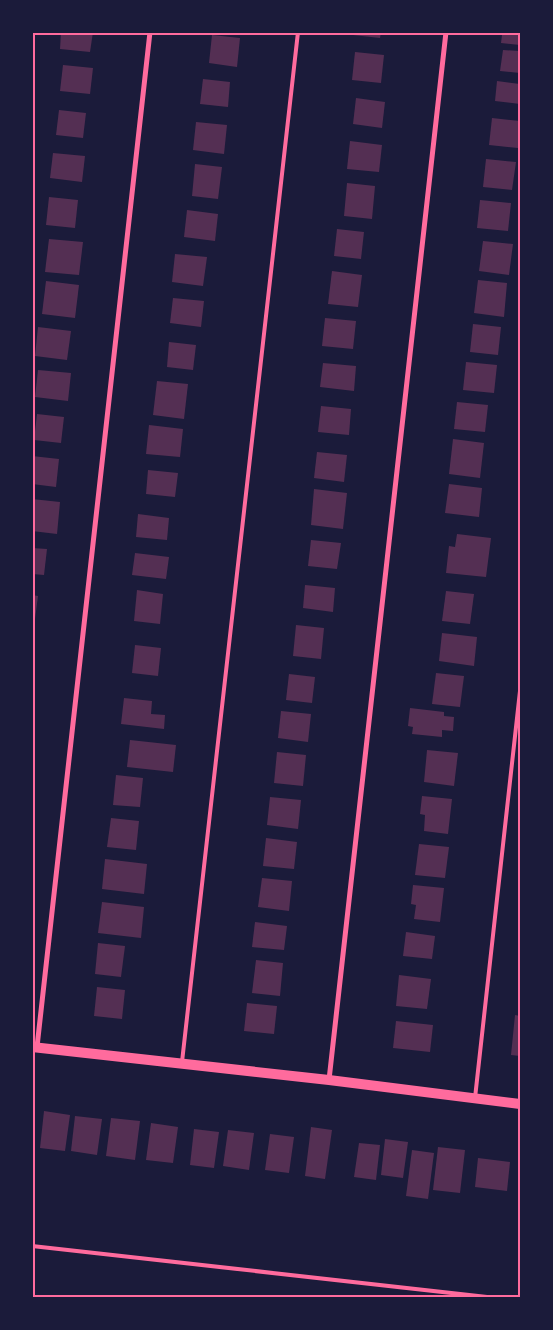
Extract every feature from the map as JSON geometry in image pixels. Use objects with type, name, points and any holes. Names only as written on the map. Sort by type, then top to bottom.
[{"type":"main road","points":[[35,1048],[329,1080],[520,1104]]},
{"type":"street","points":[[35,1048],[150,32]]},
{"type":"street","points":[[329,1080],[446,32]]},
{"type":"lane","points":[[182,1064],[298,32]]},
{"type":"lane","points":[[475,1098],[520,691]]},
{"type":"lane","points":[[32,1246],[496,1298]]},
{"type":"building","points":[[61,32],[93,32],[90,52],[60,49]]},
{"type":"building","points":[[353,32],[381,32],[380,38],[353,35]]},
{"type":"building","points":[[497,32],[520,32],[520,45],[501,43],[502,35],[497,35]]},
{"type":"building","points":[[212,35],[240,38],[237,67],[209,63]]},
{"type":"building","points":[[503,50],[520,51],[520,73],[500,71]]},
{"type":"building","points":[[355,52],[384,55],[381,83],[352,80]]},
{"type":"building","points":[[63,65],[93,68],[90,94],[60,91]]},
{"type":"building","points":[[203,79],[230,82],[228,107],[200,104]]},
{"type":"building","points":[[497,81],[520,84],[520,104],[495,101]]},
{"type":"building","points":[[356,98],[385,102],[382,128],[353,124]]},
{"type":"building","points":[[59,110],[86,113],[83,138],[56,135]]},
{"type":"building","points":[[492,118],[520,121],[518,148],[489,145]]},
{"type":"building","points":[[196,122],[227,125],[224,154],[193,150]]},
{"type":"building","points":[[350,141],[382,145],[379,172],[347,169]]},
{"type":"building","points":[[53,153],[85,156],[82,182],[50,178]]},
{"type":"building","points":[[486,159],[516,162],[512,190],[483,187]]},
{"type":"building","points":[[195,164],[222,167],[218,199],[192,196]]},
{"type":"building","points":[[347,183],[375,186],[372,219],[344,216]]},
{"type":"building","points":[[49,197],[78,200],[75,228],[46,225]]},
{"type":"building","points":[[480,200],[511,203],[508,231],[477,228]]},
{"type":"building","points":[[187,210],[218,214],[215,241],[184,237]]},
{"type":"building","points":[[337,229],[364,232],[361,259],[334,256]]},
{"type":"building","points":[[49,239],[83,242],[79,275],[45,272]]},
{"type":"building","points":[[483,241],[513,244],[509,275],[479,271]]},
{"type":"building","points":[[175,254],[207,257],[203,286],[172,282]]},
{"type":"building","points":[[332,271],[362,275],[358,307],[328,304]]},
{"type":"building","points":[[478,280],[507,283],[504,317],[474,313]]},
{"type":"building","points":[[46,281],[79,285],[75,318],[42,314]]},
{"type":"building","points":[[173,298],[204,301],[201,327],[170,323]]},
{"type":"building","points":[[325,318],[356,321],[353,349],[322,346]]},
{"type":"building","points":[[473,324],[501,327],[498,355],[470,352]]},
{"type":"building","points":[[38,327],[71,331],[67,360],[35,356]]},
{"type":"building","points":[[169,342],[196,345],[193,370],[167,367]]},
{"type":"building","points":[[466,362],[497,365],[494,393],[463,390]]},
{"type":"building","points":[[323,363],[356,366],[354,391],[320,387]]},
{"type":"building","points":[[38,370],[71,373],[68,401],[35,397]]},
{"type":"building","points":[[157,381],[188,384],[184,419],[153,415]]},
{"type":"building","points":[[457,402],[488,405],[485,432],[454,429]]},
{"type":"building","points":[[321,406],[351,409],[349,435],[318,432]]},
{"type":"building","points":[[37,414],[64,417],[61,443],[34,440]]},
{"type":"building","points":[[149,425],[183,429],[180,457],[146,454]]},
{"type":"building","points":[[453,439],[484,443],[480,478],[449,474]]},
{"type":"building","points":[[317,452],[347,455],[344,482],[314,478]]},
{"type":"building","points":[[32,456],[59,459],[56,487],[32,484]]},
{"type":"building","points":[[148,470],[178,473],[175,497],[146,494]]},
{"type":"building","points":[[449,484],[482,488],[479,517],[445,513]]},
{"type":"building","points":[[314,489],[347,493],[343,529],[311,525]]},
{"type":"building","points":[[32,499],[60,502],[57,534],[32,531]]},
{"type":"building","points":[[138,514],[169,518],[167,540],[136,537]]},
{"type":"building","points":[[457,534],[491,538],[486,577],[446,573],[449,546],[455,547]]},
{"type":"building","points":[[311,540],[341,543],[337,569],[308,566]]},
{"type":"building","points":[[32,548],[47,549],[44,575],[32,574]]},
{"type":"building","points":[[135,553],[169,557],[166,579],[132,575]]},
{"type":"building","points":[[305,585],[335,588],[333,612],[303,608]]},
{"type":"building","points":[[137,590],[163,594],[160,624],[134,621]]},
{"type":"building","points":[[446,591],[474,594],[470,624],[442,621]]},
{"type":"building","points":[[32,595],[38,596],[35,619],[32,619]]},
{"type":"building","points":[[296,625],[324,628],[321,659],[293,656]]},
{"type":"building","points":[[442,633],[477,637],[474,666],[439,661]]},
{"type":"building","points":[[135,645],[161,648],[158,676],[132,673]]},
{"type":"building","points":[[436,673],[464,676],[460,707],[432,704]]},
{"type":"building","points":[[289,674],[315,677],[312,703],[286,700]]},
{"type":"building","points":[[124,698],[152,701],[151,714],[165,715],[164,729],[121,724]]},
{"type":"building","points":[[410,708],[444,712],[444,716],[454,717],[453,731],[442,730],[442,737],[412,734],[413,727],[408,726]]},
{"type":"building","points":[[281,711],[311,714],[308,742],[278,738]]},
{"type":"building","points":[[130,740],[176,745],[173,772],[127,767]]},
{"type":"building","points":[[427,750],[458,753],[454,786],[424,782]]},
{"type":"building","points":[[277,752],[306,755],[303,786],[274,783]]},
{"type":"building","points":[[116,775],[143,778],[140,807],[113,805]]},
{"type":"building","points":[[422,796],[452,799],[448,834],[424,831],[425,815],[420,814]]},
{"type":"building","points":[[270,797],[301,800],[298,829],[267,825]]},
{"type":"building","points":[[111,818],[139,821],[136,850],[107,847]]},
{"type":"building","points":[[266,838],[297,842],[294,869],[263,866]]},
{"type":"building","points":[[419,844],[449,847],[445,878],[415,875]]},
{"type":"building","points":[[105,859],[147,864],[144,894],[102,889]]},
{"type":"building","points":[[262,878],[292,881],[289,911],[258,907]]},
{"type":"building","points":[[413,885],[444,888],[440,922],[414,919],[416,905],[411,904]]},
{"type":"building","points":[[102,902],[144,907],[141,938],[98,933]]},
{"type":"building","points":[[255,922],[287,926],[284,950],[252,947]]},
{"type":"building","points":[[406,932],[435,936],[432,959],[403,956]]},
{"type":"building","points":[[98,943],[125,946],[121,977],[95,974]]},
{"type":"building","points":[[256,960],[283,963],[280,996],[252,993]]},
{"type":"building","points":[[399,975],[431,979],[427,1009],[396,1006]]},
{"type":"building","points":[[97,987],[125,990],[122,1019],[94,1016]]},
{"type":"building","points":[[247,1003],[277,1006],[274,1034],[244,1031]]},
{"type":"building","points":[[515,1015],[520,1016],[520,1056],[511,1055]]},
{"type":"building","points":[[396,1021],[433,1025],[430,1052],[393,1048]]},
{"type":"building","points":[[44,1111],[70,1115],[65,1151],[40,1148]]},
{"type":"building","points":[[75,1116],[102,1119],[97,1155],[71,1151]]},
{"type":"building","points":[[111,1118],[140,1121],[135,1160],[106,1156]]},
{"type":"building","points":[[151,1123],[178,1127],[173,1163],[146,1160]]},
{"type":"building","points":[[311,1127],[332,1130],[325,1179],[305,1176]]},
{"type":"building","points":[[194,1129],[219,1132],[214,1168],[190,1165]]},
{"type":"building","points":[[228,1130],[254,1133],[249,1170],[223,1166]]},
{"type":"building","points":[[270,1134],[294,1137],[289,1173],[265,1170]]},
{"type":"building","points":[[385,1139],[408,1142],[403,1178],[381,1175]]},
{"type":"building","points":[[359,1143],[380,1145],[376,1180],[354,1177]]},
{"type":"building","points":[[438,1147],[465,1150],[460,1193],[433,1190]]},
{"type":"building","points":[[412,1150],[434,1153],[428,1199],[406,1196]]},
{"type":"building","points":[[478,1158],[510,1162],[507,1191],[475,1187]]}]
